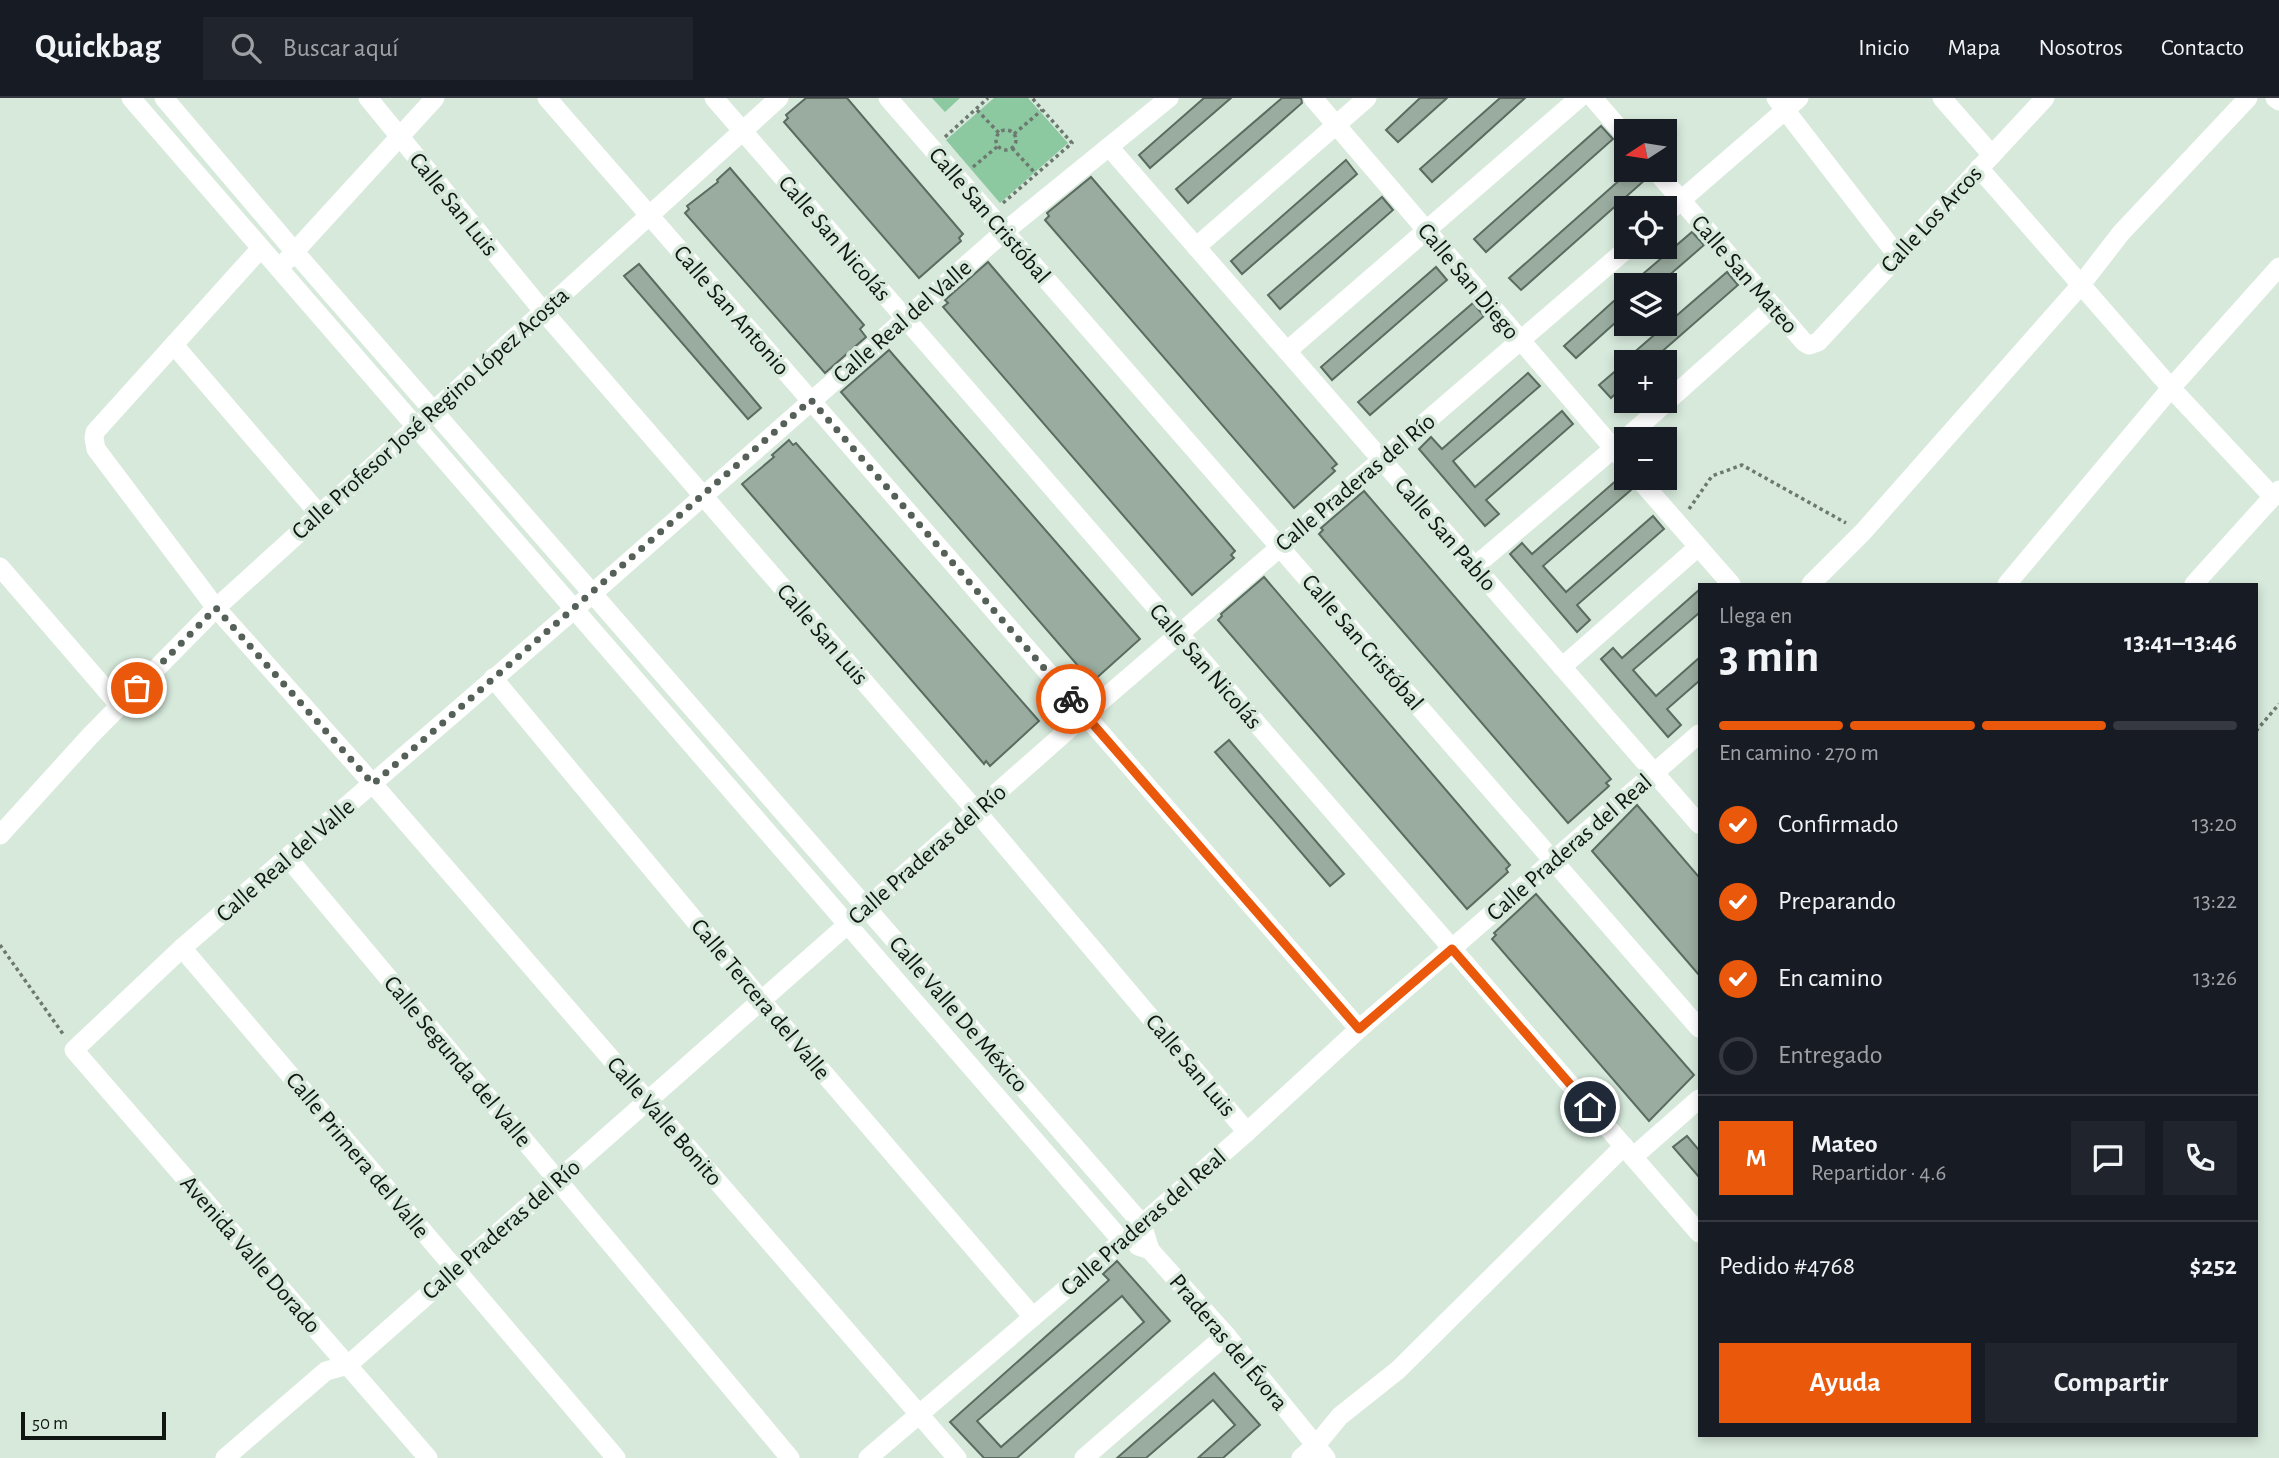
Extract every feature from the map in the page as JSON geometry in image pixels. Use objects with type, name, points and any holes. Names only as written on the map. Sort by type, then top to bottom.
[{"type":"street","name":"Calle Valle De México","points":[[131,98],[1122,1241]]},
{"type":"street","name":"Calle Valle De México","points":[[164,98],[294,251],[1142,1224],[1150,1250]]},
{"type":"street","name":"Calle San Luis","points":[[368,98],[543,311],[977,812],[1247,1132]]},
{"type":"street","points":[[280,270],[294,251],[435,98]]},
{"type":"street","name":"Calle San Antonio","points":[[547,98],[1359,1029]]},
{"type":"street","name":"Calle San Nicolás","points":[[714,98],[1698,1232]]},
{"type":"street","name":"Calle Profesor José Regino López Acosta","points":[[0,835],[90,736],[216,608],[779,98]]},
{"type":"street","name":"Calle San Cristóbal","points":[[888,98],[1698,1027]]},
{"type":"street","name":"Calle Real del Valle","points":[[74,1050],[182,948],[593,593],[1004,232],[1169,98]]},
{"type":"street","name":"Calle San Diego","points":[[1314,98],[1612,448]]},
{"type":"street","points":[[1196,247],[1367,98]]},
{"type":"street","points":[[1287,351],[1580,98]]},
{"type":"street","points":[[1593,98],[1614,122]]},
{"type":"street","points":[[1942,98],[1985,161],[2080,286],[2171,388],[2276,494],[2195,583]]},
{"type":"street","name":"Calle Los Arcos","points":[[1814,343],[2045,98]]},
{"type":"street","points":[[1812,583],[1863,532],[2080,286],[2121,233],[2248,98]]},
{"type":"street","points":[[2275,98],[2279,101]]},
{"type":"street","points":[[1677,204],[1787,102],[1897,255]]},
{"type":"street","name":"Calle San Pablo","points":[[1110,148],[1698,823]]},
{"type":"street","name":"Calle San Mateo","points":[[1665,182],[1804,342],[1814,343]]},
{"type":"street","name":"Calle Valle Bonito","points":[[261,248],[95,432],[94,444],[216,608],[373,784],[957,1458]]},
{"type":"street","name":"Calle Praderas del Río","points":[[225,1458],[326,1371],[348,1364],[1085,715],[1615,259]]},
{"type":"street","points":[[2008,583],[2171,388],[2279,267]]},
{"type":"street","points":[[1474,567],[1633,432],[1773,307]]},
{"type":"street","points":[[174,345],[319,514]]},
{"type":"street","points":[[1649,490],[1730,583]]},
{"type":"street","points":[[1562,667],[1698,547]]},
{"type":"street","points":[[0,567],[120,706]]},
{"type":"street","name":"Calle Tercera del Valle","points":[[493,678],[761,1000],[1033,1317]]},
{"type":"street","name":"Calle Praderas del Real","points":[[868,1458],[1142,1224],[1359,1029],[1698,734]]},
{"type":"street","name":"Calle Segunda del Valle","points":[[288,858],[790,1458]]},
{"type":"street","name":"Calle Primera del Valle","points":[[182,948],[616,1458]]},
{"type":"street","name":"Avenida Valle Dorado","points":[[74,1050],[428,1458]]},
{"type":"street","points":[[1314,1454],[1340,1416],[1398,1370],[1628,1152],[1698,1100]]},
{"type":"street","name":"Praderas del Évora","points":[[1122,1241],[1150,1250],[1226,1335],[1314,1454]]},
{"type":"street","points":[[1084,1458],[1226,1335]]},
{"type":"path","points":[[943,139],[988,98]]},
{"type":"path","points":[[1000,206],[1072,143],[1031,98]]},
{"type":"path","points":[[976,109],[999,134]]},
{"type":"path","points":[[1014,134],[1042,110]]},
{"type":"path","points":[[998,146],[999,134],[1005,130],[1014,134],[1016,140],[1012,148]]},
{"type":"path","points":[[998,146],[1003,149],[1012,148]]},
{"type":"path","points":[[970,170],[998,146]]},
{"type":"path","points":[[1012,148],[1036,174]]},
{"type":"path","points":[[1678,524],[1712,476],[1742,465],[1863,532]]},
{"type":"path","points":[[2258,729],[2279,704]]},
{"type":"path","points":[[0,945],[74,1050]]},
{"type":"green space","points":[[932,98],[960,98],[945,112]]},
{"type":"green space","points":[[994,98],[1028,98],[1068,143],[1000,203],[946,140]]},
{"type":"building","points":[[806,98],[847,98],[963,234],[959,238],[961,241],[919,278],[784,122],[788,118],[786,115]]},
{"type":"building","points":[[1204,98],[1231,98],[1150,168],[1139,155]]},
{"type":"building","points":[[1282,98],[1301,98],[1302,103],[1188,203],[1176,189]]},
{"type":"building","points":[[1420,98],[1447,98],[1398,142],[1386,130]]},
{"type":"building","points":[[1500,98],[1525,98],[1432,182],[1420,169]]},
{"type":"building","points":[[1601,126],[1613,139],[1486,252],[1474,239]]},
{"type":"building","points":[[1346,160],[1357,174],[1242,274],[1231,261]]},
{"type":"building","points":[[730,168],[864,325],[860,329],[866,337],[825,373],[685,213],[689,209],[687,206],[718,182]]},
{"type":"building","points":[[1091,177],[1337,464],[1332,468],[1335,471],[1294,508],[1045,220],[1049,216],[1047,213]]},
{"type":"building","points":[[1617,182],[1643,182],[1627,196],[1614,196],[1614,207],[1521,290],[1509,278]]},
{"type":"building","points":[[1382,197],[1393,210],[1280,309],[1268,295]]},
{"type":"building","points":[[1692,232],[1704,245],[1672,273],[1644,273],[1660,259],[1677,259],[1677,245]]},
{"type":"building","points":[[988,262],[1235,551],[1231,555],[1234,558],[1192,595],[943,307],[948,303],[945,300]]},
{"type":"building","points":[[639,264],[761,408],[748,419],[624,276]]},
{"type":"building","points":[[1436,267],[1447,280],[1332,380],[1321,367]]},
{"type":"building","points":[[1727,272],[1738,285],[1664,350],[1637,350],[1653,336],[1677,336],[1677,315]]},
{"type":"building","points":[[1614,301],[1614,324],[1576,358],[1564,346]]},
{"type":"building","points":[[1473,303],[1484,316],[1370,415],[1358,402]]},
{"type":"building","points":[[889,350],[1140,639],[1092,682],[841,392]]},
{"type":"building","points":[[1614,372],[1614,395],[1611,398],[1599,385]]},
{"type":"building","points":[[1528,373],[1540,386],[1453,461],[1475,487],[1562,411],[1573,424],[1486,500],[1499,514],[1485,526],[1419,449],[1431,437],[1442,449]]},
{"type":"building","points":[[789,440],[793,445],[796,443],[1039,721],[990,766],[986,761],[984,764],[742,484],[774,457],[772,455]]},
{"type":"building","points":[[1614,482],[1614,490],[1631,490],[1543,566],[1566,592],[1653,516],[1664,529],[1577,605],[1590,620],[1577,632],[1510,554],[1522,543],[1532,554]]},
{"type":"building","points":[[1364,491],[1611,779],[1606,783],[1609,786],[1568,823],[1319,534],[1323,530],[1321,528]]},
{"type":"building","points":[[1264,577],[1510,865],[1506,869],[1508,872],[1467,909],[1218,620],[1221,614]]},
{"type":"building","points":[[1698,591],[1698,614],[1633,670],[1656,696],[1698,659],[1698,682],[1667,709],[1681,725],[1668,737],[1601,659],[1613,648],[1622,658]]},
{"type":"building","points":[[1229,740],[1344,874],[1330,886],[1215,752]]},
{"type":"building","points":[[1637,805],[1698,876],[1698,974],[1592,851]]},
{"type":"building","points":[[1536,894],[1694,1075],[1649,1121],[1492,939],[1496,935],[1494,933]]},
{"type":"building","points":[[1687,1136],[1698,1149],[1698,1176],[1673,1147]]},
{"type":"building","points":[[1117,1261],[1170,1321],[1017,1458],[984,1458],[950,1422],[1109,1280],[1103,1274]],"holes":[[[1122,1296],[1144,1322],[1001,1447],[977,1421]]]},
{"type":"building","points":[[1214,1373],[1260,1425],[1223,1458],[1198,1458],[1235,1425],[1213,1400],[1146,1458],[1117,1458]]},
{"type":"way so far","points":[[137,688],[216,608],[373,784],[811,400],[1071,699]]},
{"type":"route","points":[[1071,699],[1359,1029],[1452,949],[1590,1107]]}]
